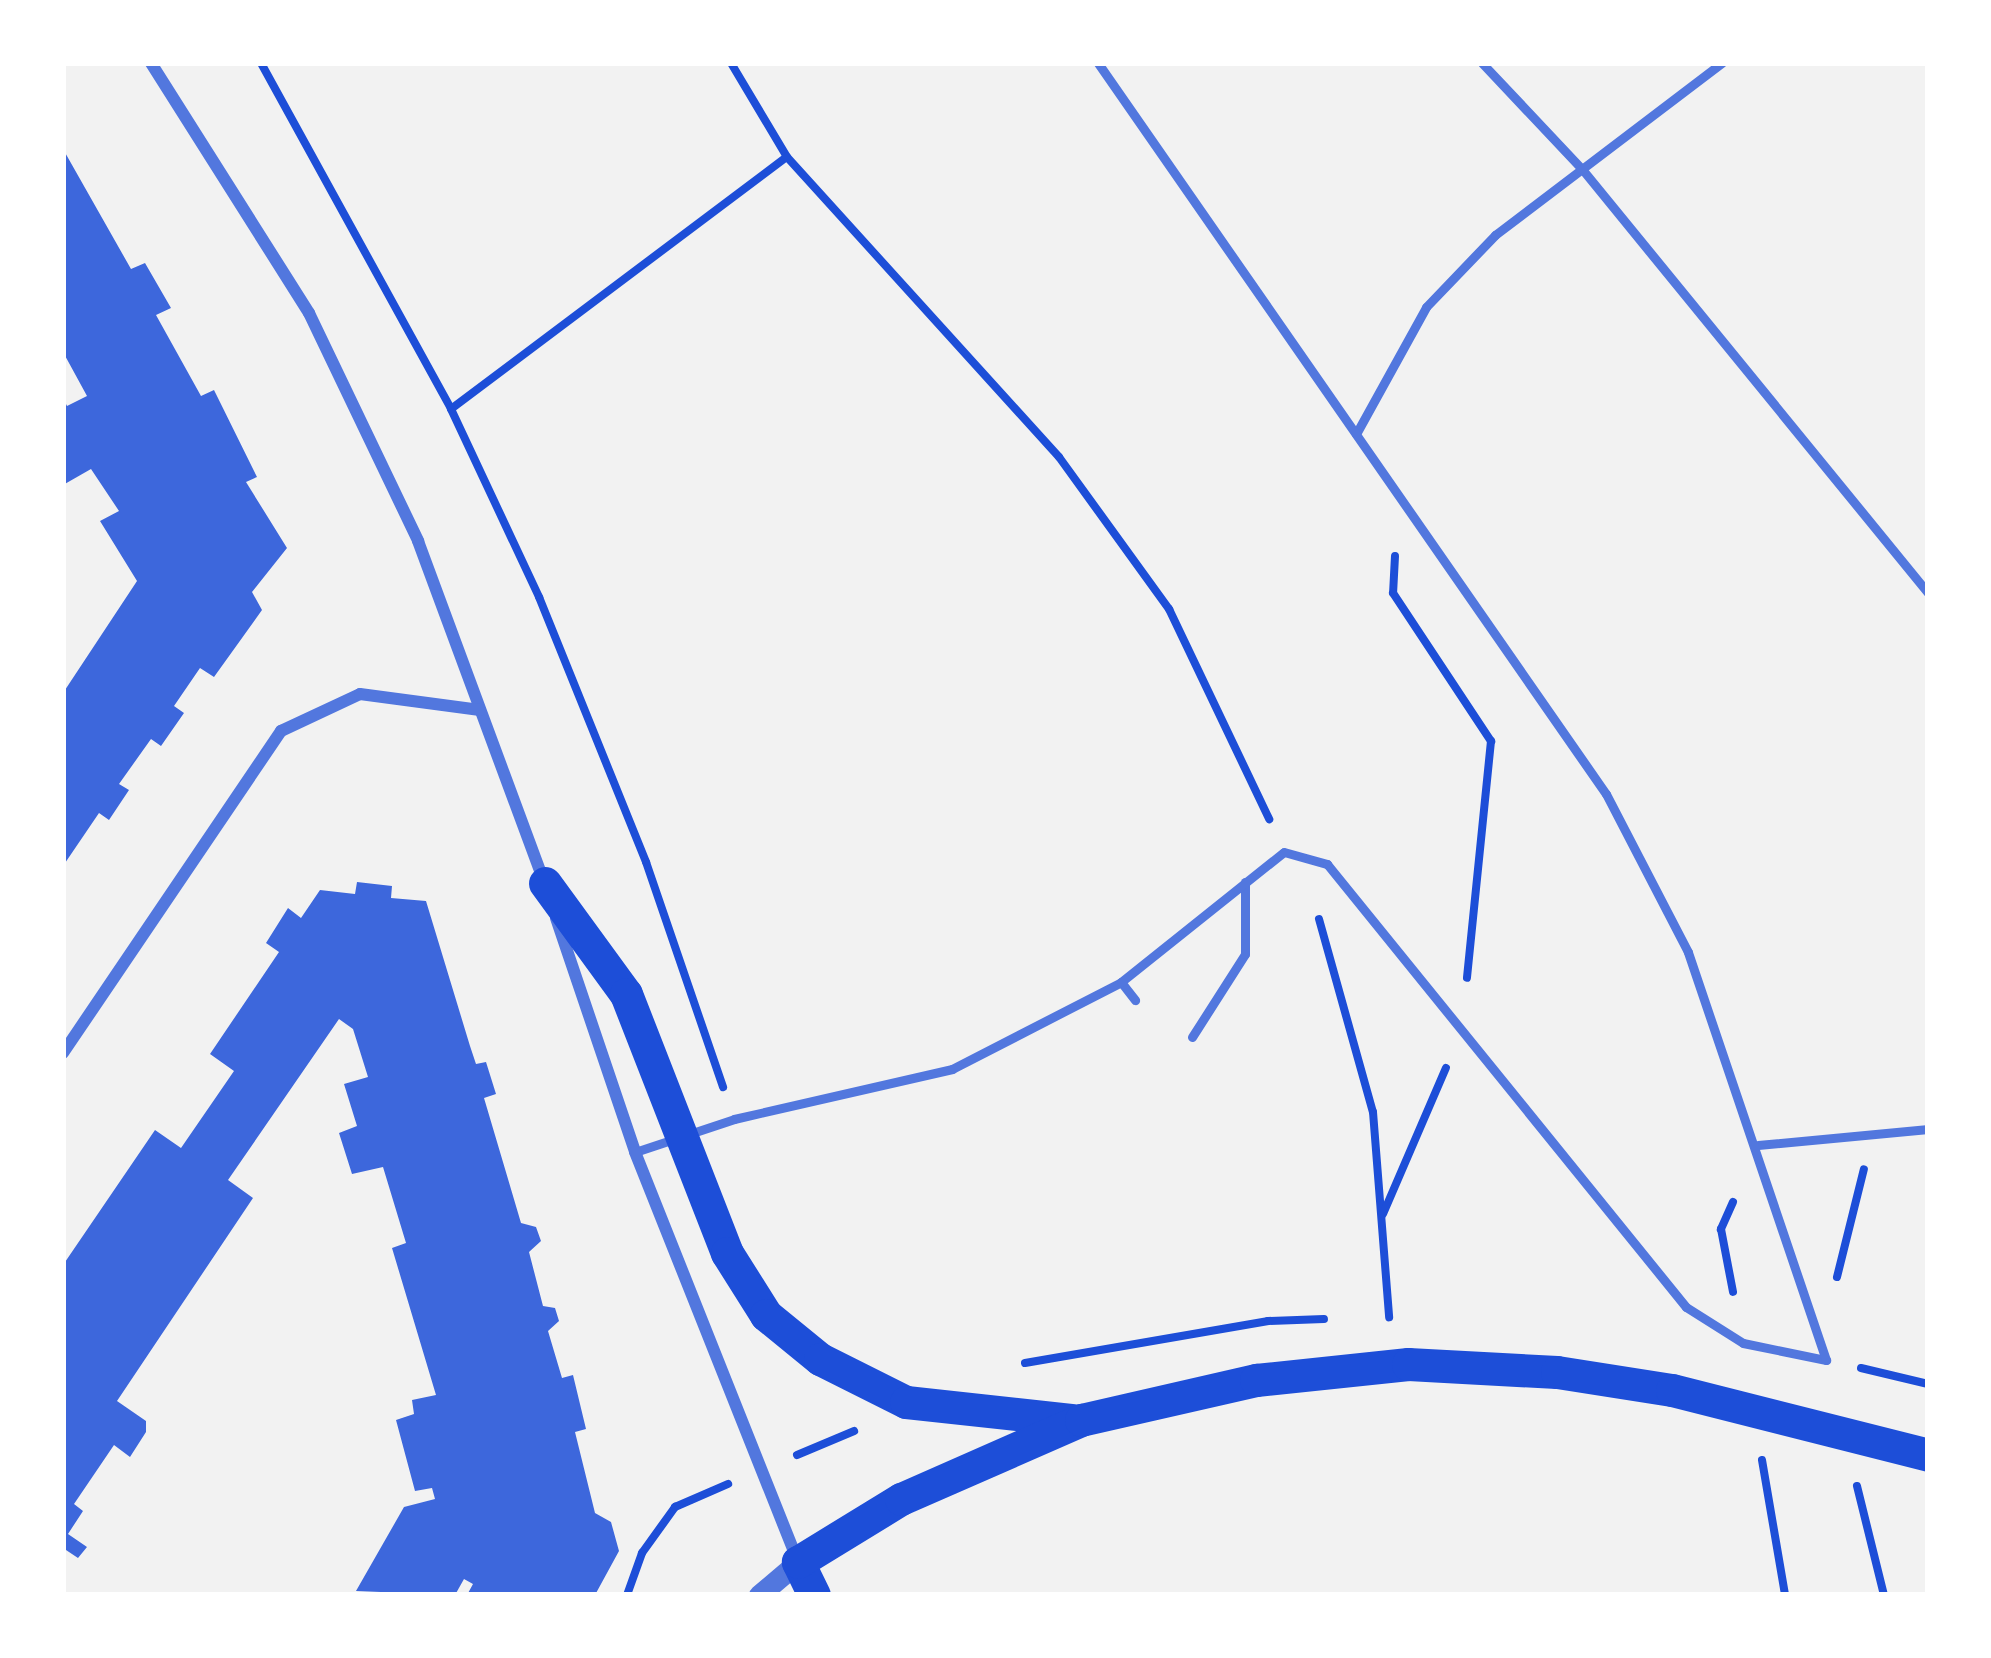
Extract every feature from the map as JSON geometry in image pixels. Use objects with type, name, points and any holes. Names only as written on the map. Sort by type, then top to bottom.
[{"type":"highway","points":[[545,883],[626,994],[727,1253],[756,1300],[820,1359],[907,1402],[1081,1420]]},
{"type":"highway","points":[[814,1595],[798,1562],[901,1499],[1081,1420],[1256,1380],[1408,1364],[1556,1372],[1672,1390],[1928,1455]]},
{"type":"street","points":[[151,63],[309,313],[418,541],[545,883],[635,1152],[798,1562],[759,1595]]},
{"type":"street","points":[[63,1053],[280,731],[360,694],[480,710]]},
{"type":"lane","points":[[635,1152],[734,1119],[952,1069],[1121,982],[1284,852],[1327,865],[1686,1307],[1743,1343],[1826,1360],[1758,1144],[1688,952],[1606,794],[1136,108],[1098,63]]},
{"type":"lane","points":[[1482,63],[1582,169],[1928,593]]},
{"type":"lane","points":[[1356,434],[1426,307],[1495,235],[1722,63]]},
{"type":"lane","points":[[1192,1037],[1245,954],[1245,882]]},
{"type":"lane","points":[[1121,982],[1135,1000]]},
{"type":"lane","points":[[1758,1144],[1928,1129]]},
{"type":"path","points":[[261,63],[452,410],[637,840],[734,1119]]},
{"type":"path","points":[[731,63],[787,157],[1059,458],[1155,590],[1330,940],[1373,1112],[1389,1316]]},
{"type":"path","points":[[452,410],[787,157]]},
{"type":"path","points":[[1383,1215],[1463,1028],[1491,741],[1393,592],[1400,489]]},
{"type":"path","points":[[1369,1317],[1405,1316]]},
{"type":"path","points":[[1005,1363],[1268,1321],[1349,1318]]},
{"type":"path","points":[[1826,1360],[1928,1384]]},
{"type":"building","points":[[63,149],[131,269],[145,263],[171,308],[156,315],[201,396],[214,390],[257,477],[246,482],[287,548],[252,592],[262,610],[214,677],[200,668],[174,706],[184,713],[161,746],[151,739],[119,784],[129,790],[109,820],[99,813],[63,866],[63,693],[137,581],[100,521],[119,511],[91,469],[63,485],[63,398],[67,406],[87,396],[63,352]]},
{"type":"building","points":[[357,882],[392,886],[391,898],[426,901],[476,1064],[486,1062],[496,1094],[484,1098],[521,1223],[536,1227],[541,1241],[529,1252],[543,1306],[555,1308],[559,1321],[548,1331],[562,1378],[573,1375],[586,1429],[575,1432],[595,1513],[611,1522],[619,1551],[595,1595],[467,1595],[473,1584],[464,1579],[455,1595],[356,1591],[404,1507],[435,1499],[432,1488],[415,1491],[396,1420],[414,1414],[412,1400],[436,1395],[392,1248],[406,1243],[383,1167],[352,1174],[339,1133],[357,1126],[344,1084],[368,1077],[353,1029],[339,1019],[228,1180],[253,1198],[117,1401],[146,1421],[146,1432],[130,1457],[114,1445],[74,1504],[83,1511],[68,1534],[87,1547],[78,1558],[63,1548],[63,1265],[155,1130],[181,1148],[234,1071],[210,1054],[279,952],[266,943],[288,908],[301,918],[320,890],[355,894]]}]
